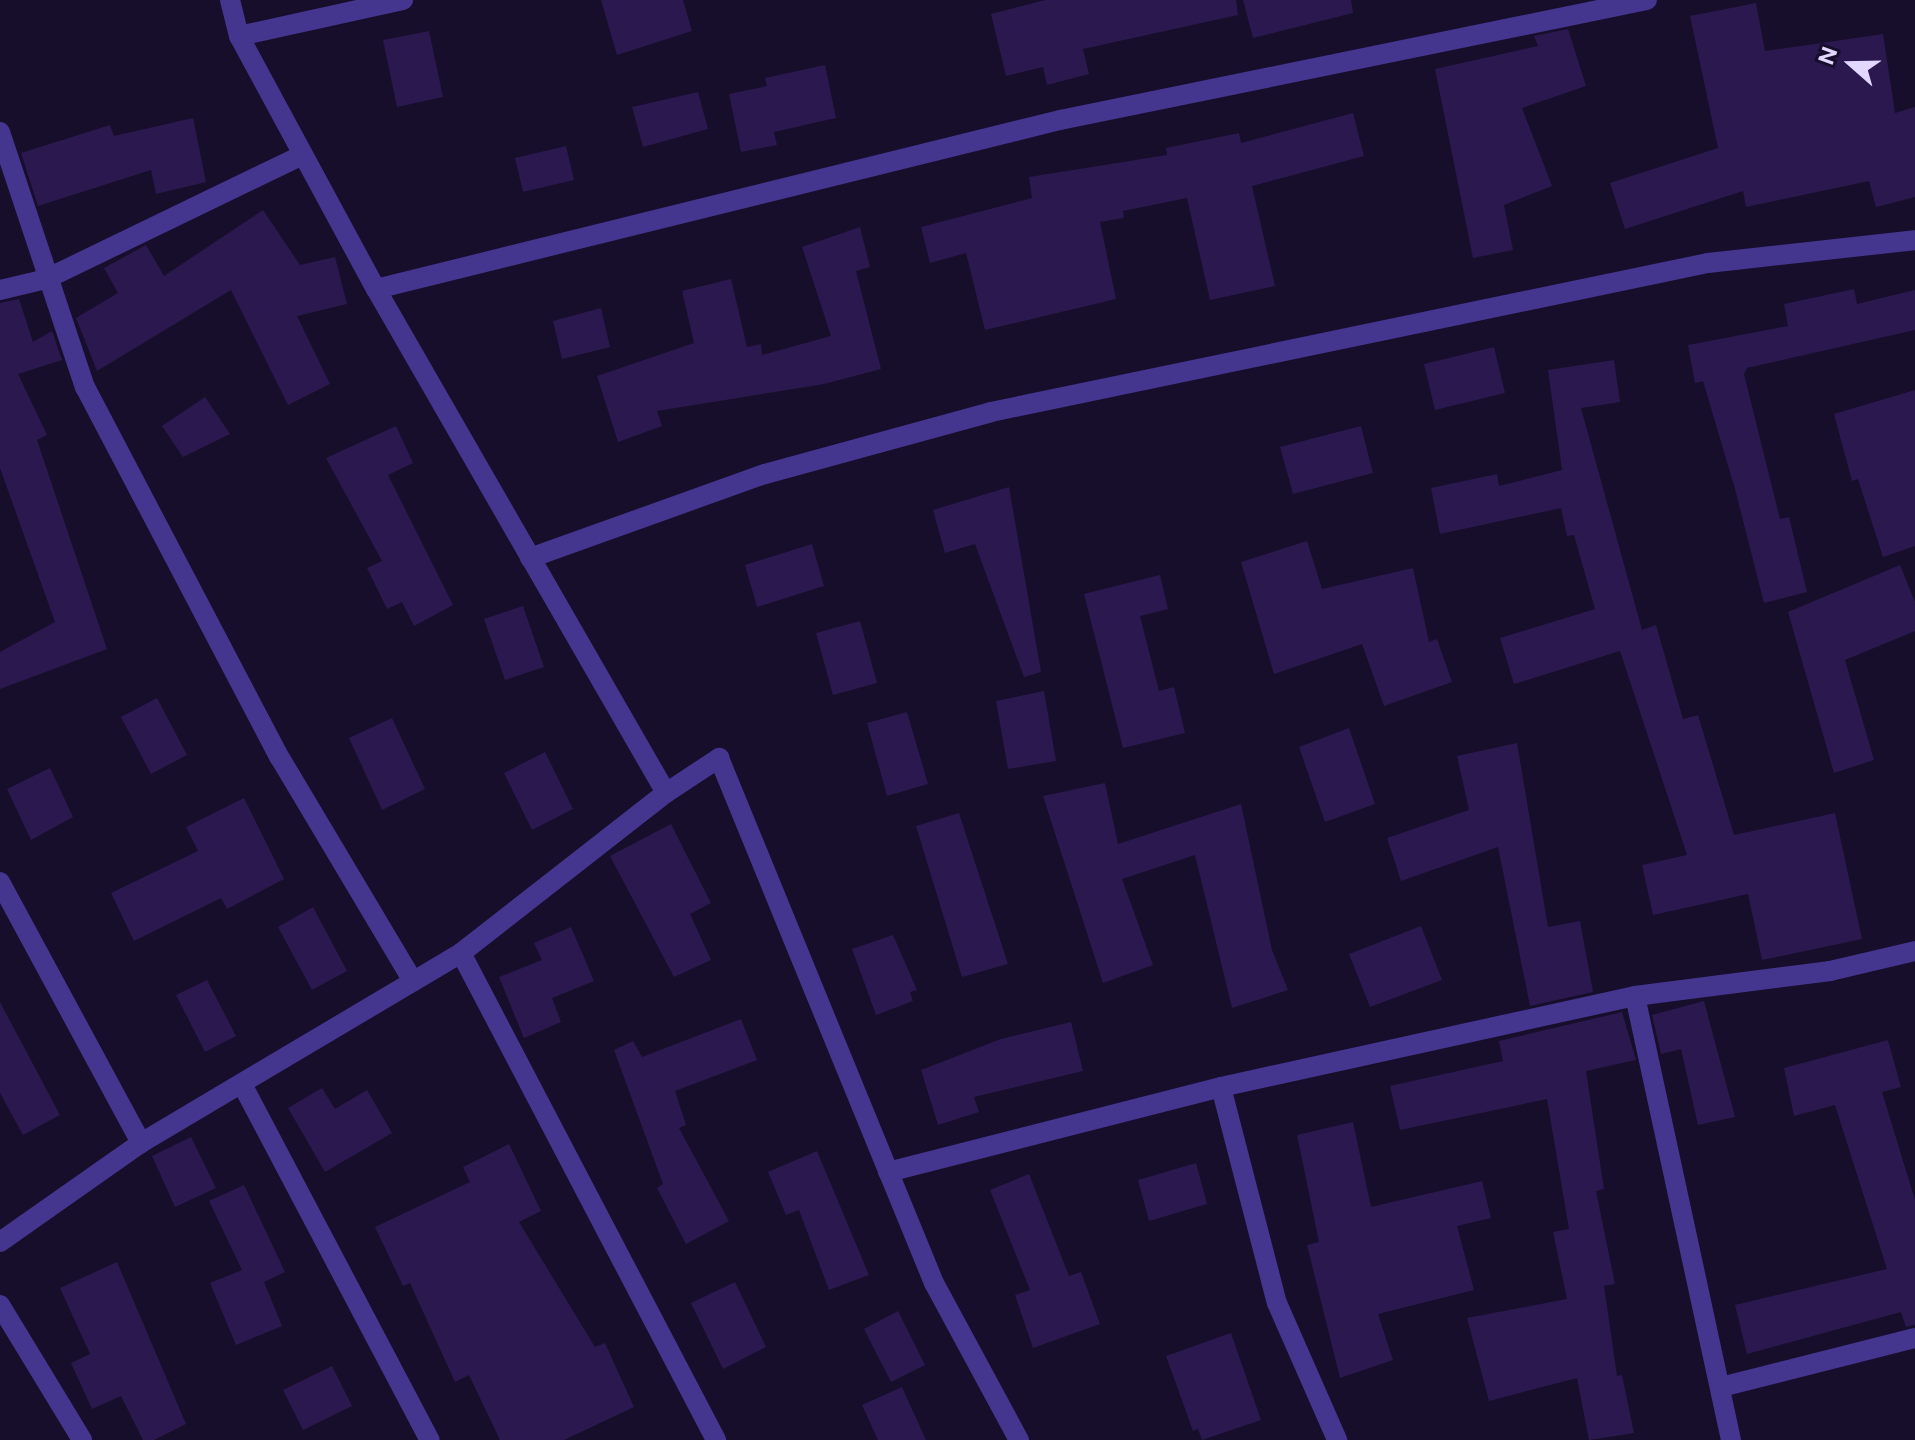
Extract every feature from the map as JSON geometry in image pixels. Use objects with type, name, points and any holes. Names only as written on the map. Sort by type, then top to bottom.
[{"type":"street","points":[[230,0],[239,36],[376,289],[666,793]]},
{"type":"street","points":[[239,36],[403,0]]},
{"type":"street","points":[[376,289],[1060,120],[1647,0]]},
{"type":"street","points":[[0,132],[46,279],[100,415],[280,758],[413,981]]},
{"type":"street","points":[[0,290],[46,279],[303,155]]},
{"type":"street","points":[[530,558],[765,474],[991,412],[1708,263],[1915,240]]},
{"type":"street","points":[[0,1242],[141,1143],[243,1086],[461,953],[666,793],[719,758],[934,1283],[1019,1440]]},
{"type":"street","points":[[0,882],[141,1143]]},
{"type":"street","points":[[888,1172],[1221,1087],[1635,996],[1830,971],[1915,951]]},
{"type":"street","points":[[461,953],[716,1440]]},
{"type":"street","points":[[1635,996],[1731,1440]]},
{"type":"street","points":[[243,1086],[430,1440]]},
{"type":"street","points":[[1221,1087],[1277,1303],[1337,1440]]},
{"type":"street","points":[[0,1305],[82,1440]]},
{"type":"street","points":[[1721,1387],[1915,1338]]},
{"type":"building","points":[[601,0],[683,0],[692,31],[617,55]]},
{"type":"building","points":[[1045,0],[1236,0],[1238,15],[1083,49],[1089,74],[1047,85],[1043,67],[1006,76],[991,14]]},
{"type":"building","points":[[1243,0],[1351,0],[1353,13],[1253,38]]},
{"type":"building","points":[[1756,3],[1765,51],[1883,34],[1895,113],[1915,107],[1915,197],[1876,207],[1869,181],[1746,207],[1743,191],[1625,229],[1610,183],[1718,148],[1690,16]]},
{"type":"building","points":[[1568,29],[1586,86],[1522,108],[1552,186],[1504,205],[1513,250],[1473,258],[1435,69],[1538,46],[1534,36]]},
{"type":"building","points":[[429,31],[443,97],[397,107],[383,40]]},
{"type":"building","points":[[825,65],[836,118],[774,132],[777,145],[741,152],[729,94],[767,86],[765,78]]},
{"type":"building","points":[[698,92],[708,129],[643,147],[632,107]]},
{"type":"building","points":[[1353,113],[1364,156],[1252,186],[1275,286],[1210,300],[1187,198],[1123,211],[1124,218],[1100,222],[1116,299],[985,330],[966,253],[930,263],[921,227],[1032,198],[1029,177],[1167,155],[1166,148],[1239,133],[1241,143]]},
{"type":"building","points":[[193,118],[206,182],[156,194],[151,170],[38,206],[21,153],[110,125],[114,136]]},
{"type":"building","points":[[566,146],[574,180],[523,192],[515,158]]},
{"type":"building","points":[[263,210],[300,265],[335,257],[347,304],[297,316],[330,384],[288,405],[231,290],[97,371],[76,318],[118,293],[104,268],[146,245],[164,276]]},
{"type":"building","points":[[860,227],[870,267],[856,271],[881,369],[824,384],[657,411],[662,426],[618,442],[597,376],[694,343],[682,291],[731,279],[747,347],[761,344],[762,355],[831,336],[802,247]]},
{"type":"building","points":[[1854,289],[1857,304],[1915,290],[1915,330],[1747,368],[1744,374],[1780,519],[1789,517],[1807,592],[1764,603],[1735,489],[1703,381],[1695,383],[1688,345],[1788,326],[1784,304]]},
{"type":"building","points":[[19,299],[33,342],[52,331],[62,360],[18,374],[47,435],[37,440],[107,649],[0,689],[0,652],[55,622],[0,468],[0,303]]},
{"type":"building","points":[[601,308],[610,347],[562,359],[553,321]]},
{"type":"building","points":[[1494,347],[1505,393],[1435,410],[1424,364]]},
{"type":"building","points":[[1614,360],[1620,402],[1581,408],[1642,630],[1656,625],[1683,719],[1698,715],[1734,835],[1835,813],[1862,939],[1762,960],[1748,894],[1653,915],[1642,865],[1687,855],[1620,651],[1514,684],[1500,638],[1595,609],[1574,535],[1567,536],[1561,508],[1440,534],[1431,488],[1497,474],[1499,486],[1562,470],[1548,370]]},
{"type":"building","points":[[1915,390],[1915,546],[1883,557],[1858,479],[1852,481],[1834,414]]},
{"type":"building","points":[[205,397],[230,434],[183,457],[162,426]]},
{"type":"building","points":[[396,426],[413,463],[388,475],[453,605],[414,626],[402,602],[387,609],[367,568],[382,561],[326,458]]},
{"type":"building","points":[[1361,426],[1373,473],[1293,494],[1280,447]]},
{"type":"building","points":[[1009,487],[1041,672],[1024,677],[975,544],[945,553],[933,510]]},
{"type":"building","points":[[1307,541],[1322,589],[1413,568],[1429,642],[1437,639],[1452,682],[1384,706],[1362,644],[1274,674],[1241,562]]},
{"type":"building","points":[[812,544],[824,586],[757,607],[745,565]]},
{"type":"building","points":[[1900,565],[1915,602],[1915,631],[1845,660],[1874,760],[1834,773],[1788,612]]},
{"type":"building","points":[[1160,575],[1168,609],[1140,616],[1159,691],[1174,687],[1185,733],[1123,748],[1084,594]]},
{"type":"building","points":[[523,606],[544,667],[505,680],[484,619]]},
{"type":"building","points":[[860,621],[877,683],[833,695],[816,633]]},
{"type":"building","points":[[1044,691],[1056,761],[1008,769],[996,701]]},
{"type":"building","points":[[157,698],[187,755],[151,774],[121,717]]},
{"type":"building","points":[[907,712],[928,784],[887,796],[867,723]]},
{"type":"building","points":[[392,718],[425,789],[382,810],[349,738]]},
{"type":"building","points":[[1349,728],[1375,804],[1325,822],[1299,747]]},
{"type":"building","points":[[1517,743],[1548,927],[1580,921],[1593,992],[1530,1006],[1498,847],[1401,881],[1387,838],[1469,810],[1457,756]]},
{"type":"building","points":[[545,752],[573,809],[532,830],[504,773]]},
{"type":"building","points":[[50,768],[73,817],[31,840],[7,789]]},
{"type":"building","points":[[1105,783],[1118,844],[1241,804],[1272,950],[1288,990],[1232,1008],[1195,855],[1122,879],[1153,965],[1103,983],[1043,796]]},
{"type":"building","points":[[244,798],[284,879],[227,909],[221,898],[134,941],[111,893],[198,851],[186,827]]},
{"type":"building","points":[[959,813],[1008,964],[962,977],[916,826]]},
{"type":"building","points":[[671,824],[711,903],[690,914],[711,960],[674,977],[610,856]]},
{"type":"building","points":[[313,907],[347,971],[312,990],[278,927]]},
{"type":"building","points":[[1421,926],[1442,980],[1370,1007],[1349,954]]},
{"type":"building","points":[[571,927],[594,981],[552,998],[561,1022],[524,1038],[499,977],[542,960],[534,943]]},
{"type":"building","points":[[893,935],[917,990],[910,992],[913,1001],[876,1015],[852,949]]},
{"type":"building","points":[[207,980],[236,1036],[205,1052],[176,995]]},
{"type":"building","points":[[1704,1001],[1735,1117],[1698,1125],[1681,1049],[1661,1054],[1652,1015]]},
{"type":"building","points":[[0,1002],[60,1115],[23,1135],[0,1093]]},
{"type":"building","points":[[1622,1012],[1636,1060],[1586,1071],[1604,1189],[1596,1191],[1615,1284],[1604,1286],[1617,1376],[1622,1375],[1634,1433],[1589,1440],[1577,1378],[1489,1401],[1467,1318],[1567,1299],[1553,1232],[1569,1229],[1547,1099],[1400,1130],[1390,1086],[1503,1061],[1499,1041]]},
{"type":"building","points":[[741,1019],[757,1060],[675,1091],[686,1125],[679,1128],[729,1221],[686,1244],[657,1188],[663,1184],[614,1050],[633,1041],[642,1057]]},
{"type":"building","points":[[1071,1022],[1083,1071],[974,1097],[979,1112],[938,1125],[921,1070],[1001,1039]]},
{"type":"building","points":[[1888,1040],[1901,1087],[1882,1092],[1915,1200],[1915,1325],[1906,1327],[1901,1312],[1747,1354],[1735,1305],[1887,1269],[1835,1105],[1794,1116],[1784,1068]]},
{"type":"building","points":[[322,1088],[335,1109],[367,1090],[392,1133],[325,1172],[288,1108]]},
{"type":"building","points":[[1353,1122],[1371,1207],[1482,1181],[1491,1218],[1457,1226],[1474,1290],[1378,1314],[1393,1360],[1340,1378],[1307,1245],[1319,1242],[1297,1135]]},
{"type":"building","points":[[191,1137],[216,1188],[175,1207],[152,1156]]},
{"type":"building","points":[[509,1144],[541,1211],[519,1222],[595,1347],[605,1343],[634,1407],[564,1440],[500,1440],[469,1375],[455,1382],[410,1283],[403,1286],[375,1227],[470,1182],[463,1167]]},
{"type":"building","points":[[817,1151],[869,1275],[829,1290],[799,1210],[786,1215],[768,1172]]},
{"type":"building","points":[[1196,1163],[1207,1204],[1149,1221],[1138,1180]]},
{"type":"building","points":[[1029,1174],[1069,1276],[1081,1272],[1100,1324],[1033,1348],[1015,1295],[1030,1290],[990,1190]]},
{"type":"building","points":[[244,1185],[285,1272],[264,1282],[282,1326],[236,1345],[210,1283],[242,1270],[209,1201]]},
{"type":"building","points":[[117,1262],[186,1424],[154,1440],[143,1440],[121,1396],[92,1409],[71,1363],[90,1354],[60,1288]]},
{"type":"building","points":[[735,1282],[766,1347],[723,1369],[691,1303]]},
{"type":"building","points":[[898,1311],[925,1365],[891,1382],[864,1329]]},
{"type":"building","points":[[1231,1333],[1261,1420],[1202,1440],[1198,1429],[1193,1431],[1166,1356]]},
{"type":"building","points":[[332,1366],[352,1406],[303,1430],[283,1390]]},
{"type":"building","points":[[902,1387],[926,1440],[878,1440],[862,1405]]}]
